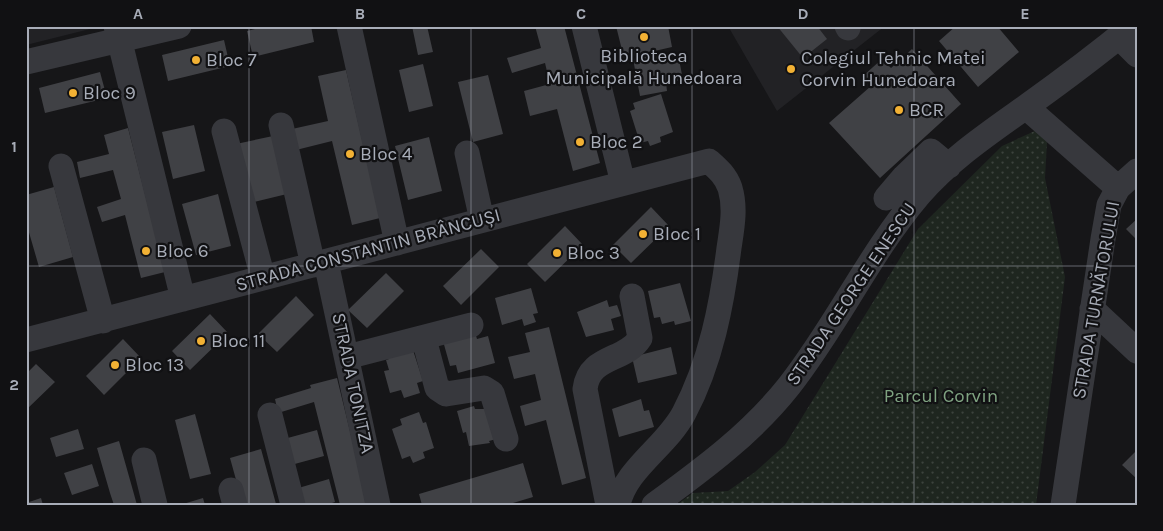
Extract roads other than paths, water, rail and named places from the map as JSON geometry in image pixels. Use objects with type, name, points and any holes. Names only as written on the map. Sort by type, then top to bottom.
[{"type":"street","points":[[26,62],[118,34],[179,26]]},
{"type":"street","points":[[348,26],[397,243]]},
{"type":"street","points":[[584,26],[623,183]]},
{"type":"street","points":[[1125,32],[1137,55]]},
{"type":"street","name":"STRADA GEORGE ENESCU","points":[[654,505],[731,448],[761,420],[790,385],[899,221],[912,186],[949,166],[982,137],[1026,107],[1125,32]]},
{"type":"street","points":[[118,34],[183,299]]},
{"type":"street","name":"STRADA TURNĂTORULUI","points":[[1026,107],[1118,188],[1109,205],[1063,505]]},
{"type":"street","name":"STRADA TONITZA","points":[[281,125],[347,357],[378,505]]},
{"type":"street","points":[[224,131],[263,278]]},
{"type":"street","points":[[467,152],[482,220]]},
{"type":"street","name":"STRADA CONSTANTIN BRÂNCUȘI","points":[[26,340],[709,160]]},
{"type":"street","name":"STRADA GEORGE ENESCU","points":[[694,475],[652,494],[620,505],[623,488],[630,478],[668,438],[684,414],[711,342],[724,285],[734,211],[730,188],[722,172],[709,160]]},
{"type":"street","points":[[61,166],[103,321]]},
{"type":"street","points":[[1118,188],[1137,171]]},
{"type":"street","points":[[886,198],[912,186]]},
{"type":"street","points":[[608,505],[585,389],[588,377],[594,367],[632,348],[640,338],[632,296]]},
{"type":"street","points":[[1092,309],[1137,351]]},
{"type":"street","points":[[347,357],[424,339],[471,325]]},
{"type":"street","points":[[424,339],[437,388],[446,394],[484,388],[492,393],[506,439]]},
{"type":"street","points":[[270,415],[293,505]]},
{"type":"street","points":[[144,460],[155,505]]},
{"type":"place","name":"Biblioteca Municipală Hunedoara","points":[[644,37]]},
{"type":"place","name":"Bloc 7","points":[[196,60]]},
{"type":"place","name":"Colegiul Tehnic Matei Corvin Hunedoara","points":[[791,69]]},
{"type":"place","name":"Bloc 9","points":[[73,93]]},
{"type":"place","name":"BCR","points":[[899,110]]},
{"type":"place","name":"Bloc 2","points":[[580,142]]},
{"type":"place","name":"Bloc 4","points":[[350,154]]},
{"type":"place","name":"Bloc 1","points":[[643,234]]},
{"type":"place","name":"Bloc 6","points":[[146,251]]},
{"type":"place","name":"Bloc 3","points":[[557,253]]},
{"type":"place","name":"Bloc 11","points":[[201,341]]},
{"type":"place","name":"Bloc 13","points":[[115,365]]},
{"type":"park label","name":"Parcul Corvin","points":[[941,396]]}]
